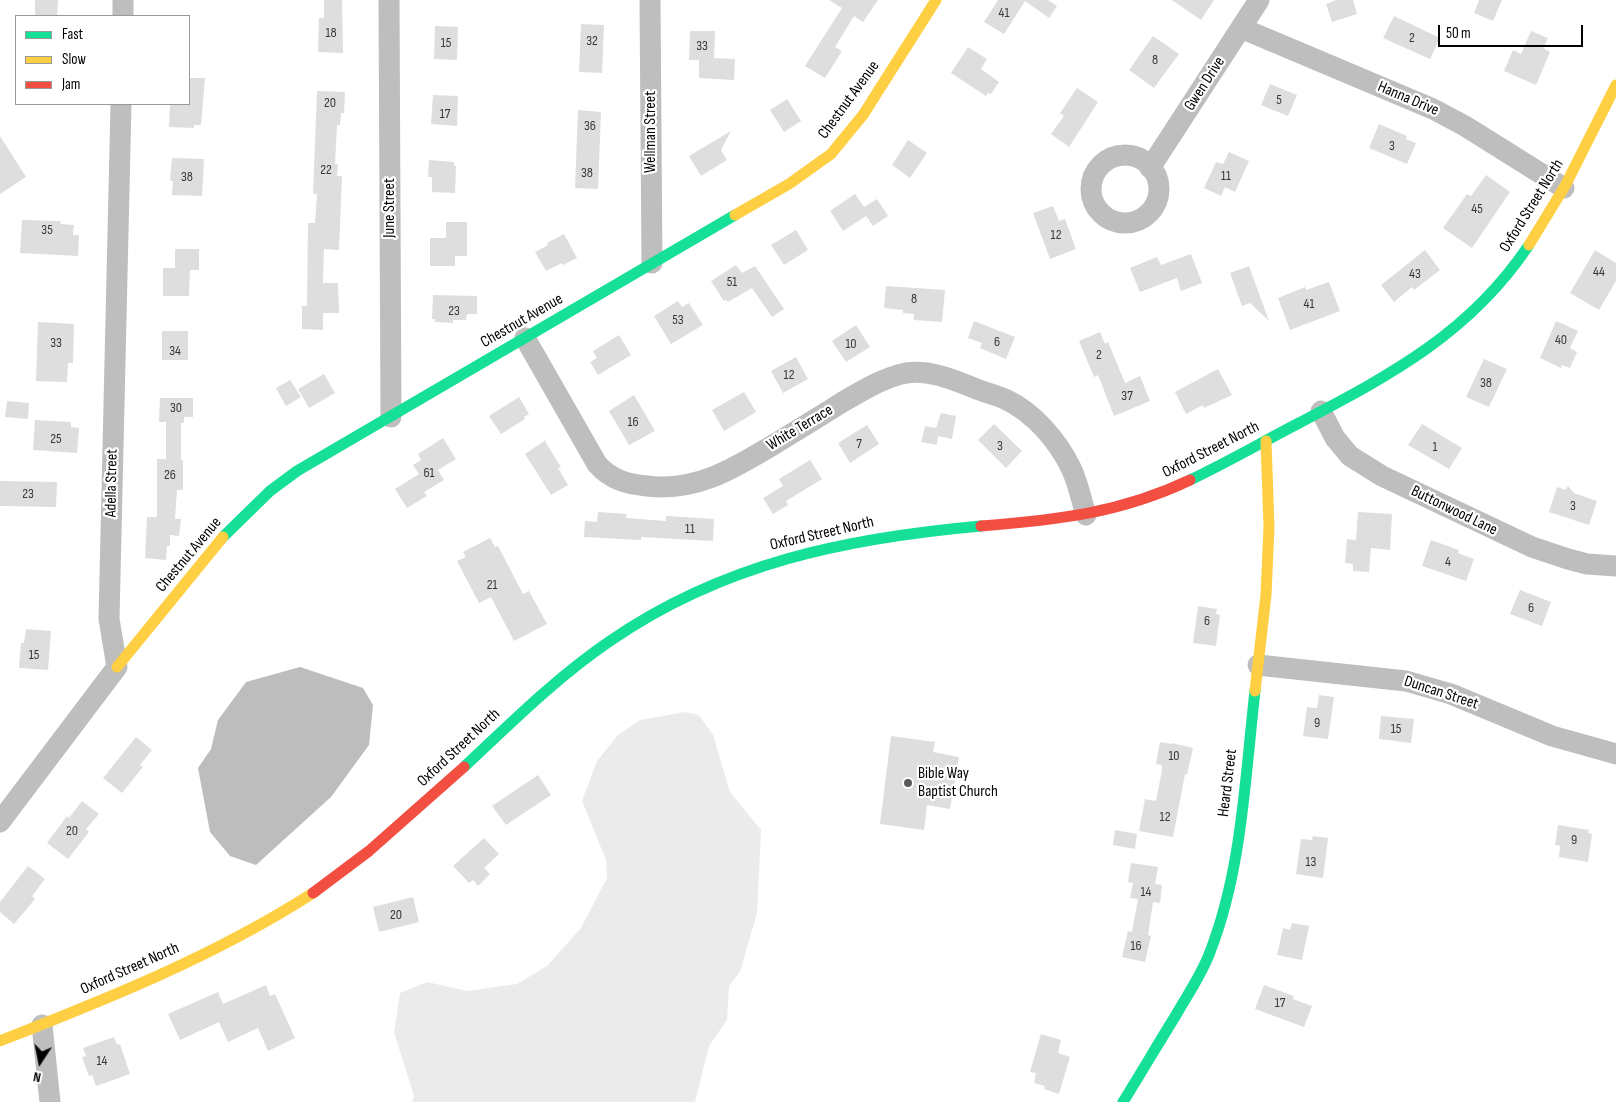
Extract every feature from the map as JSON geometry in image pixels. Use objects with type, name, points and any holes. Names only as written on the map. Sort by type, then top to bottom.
[{"type":"street","points":[[123,0],[123,15]]},
{"type":"street","name":"June Street","points":[[389,0],[390,417]]},
{"type":"street","name":"Wellman Street","points":[[650,0],[652,264]]},
{"type":"street","name":"Chestnut Avenue","points":[[117,667],[228,531],[270,491],[298,471],[789,184],[830,154],[862,115],[936,0]]},
{"type":"street","name":"Gwen Drive","points":[[1150,168],[1259,0]]},
{"type":"street","name":"Hanna Drive","points":[[1241,28],[1433,109],[1465,126],[1564,188]]},
{"type":"street","name":"Oxford Street North","points":[[0,1041],[161,974],[246,933],[302,902],[348,868],[394,830],[538,698],[588,657],[641,621],[692,595],[769,563],[810,551],[901,534],[1086,514],[1126,505],[1160,494],[1195,479],[1387,375],[1448,334],[1483,302],[1516,265],[1564,188],[1587,146],[1616,85]]},
{"type":"street","name":"Adella Street","points":[[117,667],[108,619],[121,105]]},
{"type":"street","name":"White Terrace","points":[[524,338],[597,464],[604,472],[624,483],[655,487],[675,486],[693,484],[711,478],[743,463],[877,382],[906,373],[921,372],[938,375],[1007,400],[1020,407],[1034,419],[1061,450],[1072,469],[1086,514]]},
{"type":"street","name":"Buttonwood Lane","points":[[1321,411],[1335,438],[1350,456],[1382,476],[1532,547],[1577,562],[1601,566],[1616,566]]},
{"type":"street","name":"Heard Street","points":[[1122,1102],[1196,981],[1210,953],[1231,880],[1239,832],[1266,595],[1269,527],[1266,441]]},
{"type":"street","name":"Duncan Street","points":[[1258,665],[1406,681],[1458,696],[1552,736],[1616,754]]},
{"type":"street","points":[[0,822],[117,667]]},
{"type":"street","points":[[42,1024],[50,1102]]},
{"type":"shaded area","points":[[300,667],[363,688],[373,705],[369,745],[331,797],[256,865],[230,856],[210,832],[198,768],[211,749],[218,720],[246,682]]},
{"type":"shaded area","points":[[685,712],[699,715],[713,735],[730,792],[761,830],[757,913],[740,972],[729,986],[727,1020],[709,1046],[695,1102],[412,1102],[414,1096],[394,1032],[400,993],[427,982],[467,991],[517,984],[547,966],[581,928],[607,878],[606,860],[582,801],[597,761],[618,735],[640,720]]},
{"type":"building","points":[[35,0],[58,0],[57,15],[35,15]]},
{"type":"building","points":[[324,0],[342,0],[343,53],[318,52],[319,18],[324,18]]},
{"type":"building","points":[[829,0],[878,0],[863,22],[854,16],[835,47],[842,51],[825,78],[805,66],[842,8]]},
{"type":"building","points":[[998,0],[1048,0],[1057,6],[1049,18],[1025,1],[1004,34],[984,22]]},
{"type":"building","points":[[1172,0],[1214,0],[1201,20]]},
{"type":"building","points":[[1336,0],[1353,0],[1357,14],[1332,22],[1326,4]]},
{"type":"building","points":[[1479,0],[1502,0],[1493,21],[1474,13]]},
{"type":"building","points":[[1394,16],[1440,38],[1430,59],[1383,38]]},
{"type":"building","points":[[581,24],[604,25],[602,73],[579,72]]},
{"type":"building","points":[[435,26],[458,27],[457,60],[434,59]]},
{"type":"building","points":[[690,31],[715,31],[714,58],[735,59],[734,80],[699,78],[699,60],[689,60]]},
{"type":"building","points":[[1531,31],[1548,38],[1543,48],[1550,52],[1536,85],[1504,71],[1513,50],[1521,54]]},
{"type":"building","points":[[1153,36],[1179,54],[1154,88],[1129,70]]},
{"type":"building","points":[[968,47],[987,59],[981,69],[999,82],[991,94],[988,93],[986,96],[951,73]]},
{"type":"building","points":[[190,78],[205,78],[201,125],[194,125],[194,128],[169,127],[170,105],[190,105]]},
{"type":"building","points":[[1270,84],[1297,95],[1288,116],[1261,105]]},
{"type":"building","points":[[1077,88],[1098,102],[1069,147],[1051,134],[1064,116],[1060,113]]},
{"type":"building","points":[[317,91],[345,92],[344,113],[341,113],[340,125],[337,125],[335,164],[338,164],[337,176],[342,176],[339,250],[324,249],[323,283],[338,283],[339,313],[323,313],[323,330],[302,329],[302,306],[307,306],[308,223],[315,223],[317,194],[313,194]]},
{"type":"building","points":[[433,95],[458,96],[457,126],[431,124]]},
{"type":"building","points":[[787,99],[801,121],[784,132],[770,110]]},
{"type":"building","points":[[578,110],[601,112],[598,189],[575,188]]},
{"type":"building","points":[[1379,124],[1407,136],[1406,139],[1416,143],[1407,164],[1369,148]]},
{"type":"building","points":[[731,131],[721,150],[727,160],[701,176],[689,156]]},
{"type":"building","points":[[0,136],[26,177],[0,194]]},
{"type":"building","points":[[908,140],[927,153],[910,178],[892,165]]},
{"type":"building","points":[[1229,152],[1249,161],[1235,192],[1225,187],[1221,196],[1204,188],[1216,162],[1223,164]]},
{"type":"building","points":[[172,158],[204,159],[202,196],[172,195],[173,181],[170,181]]},
{"type":"building","points":[[429,160],[454,162],[454,166],[456,166],[455,193],[432,192],[432,177],[428,177]]},
{"type":"building","points":[[1486,175],[1510,192],[1472,248],[1443,228],[1467,194],[1471,196]]},
{"type":"building","points":[[855,194],[864,207],[877,199],[888,216],[873,226],[866,216],[843,231],[830,211]]},
{"type":"building","points":[[1053,206],[1059,221],[1065,219],[1076,249],[1050,259],[1033,213]]},
{"type":"building","points":[[22,220],[61,221],[60,224],[74,225],[73,235],[79,235],[78,256],[20,253]]},
{"type":"building","points":[[446,222],[467,222],[467,256],[455,256],[455,266],[430,266],[430,238],[446,238]]},
{"type":"building","points":[[796,230],[808,250],[784,265],[771,245]]},
{"type":"building","points":[[564,234],[577,258],[546,271],[535,252]]},
{"type":"building","points":[[175,249],[199,249],[199,270],[190,270],[189,296],[163,296],[163,268],[175,268]]},
{"type":"building","points":[[1425,250],[1440,270],[1414,290],[1412,287],[1394,302],[1381,285]]},
{"type":"building","points":[[1595,250],[1616,263],[1616,281],[1599,310],[1570,293]]},
{"type":"building","points":[[1191,254],[1202,283],[1181,291],[1177,278],[1140,292],[1130,268],[1157,257],[1161,265]]},
{"type":"building","points":[[736,265],[742,273],[755,266],[784,309],[772,317],[752,288],[728,302],[724,301],[711,281]]},
{"type":"building","points":[[1249,266],[1269,321],[1250,303],[1242,306],[1230,273]]},
{"type":"building","points":[[1329,282],[1340,311],[1290,330],[1278,298],[1305,287],[1306,290]]},
{"type":"building","points":[[886,286],[945,290],[942,322],[914,320],[914,314],[903,313],[903,310],[884,308]]},
{"type":"building","points":[[433,295],[477,296],[477,314],[467,314],[466,320],[453,320],[453,323],[435,322],[435,319],[432,319]]},
{"type":"building","points":[[678,301],[682,307],[689,303],[703,325],[671,344],[654,316]]},
{"type":"building","points":[[974,321],[1015,337],[1006,359],[980,348],[982,343],[968,338]]},
{"type":"building","points":[[1556,321],[1578,331],[1570,348],[1577,352],[1570,368],[1562,365],[1561,368],[1540,358]]},
{"type":"building","points":[[38,322],[74,324],[73,363],[68,363],[67,382],[36,381]]},
{"type":"building","points":[[856,325],[870,347],[846,362],[832,341]]},
{"type":"building","points":[[162,331],[188,331],[188,360],[162,360]]},
{"type":"building","points":[[1100,332],[1105,344],[1108,342],[1125,383],[1140,376],[1150,401],[1114,416],[1098,375],[1094,377],[1079,341]]},
{"type":"building","points":[[619,335],[631,355],[598,375],[590,362],[597,358],[593,351]]},
{"type":"building","points":[[796,357],[808,379],[783,393],[771,371]]},
{"type":"building","points":[[1484,359],[1507,369],[1489,407],[1466,397]]},
{"type":"building","points":[[1218,369],[1232,395],[1204,408],[1203,405],[1186,414],[1175,392]]},
{"type":"building","points":[[324,374],[335,393],[309,408],[298,389]]},
{"type":"building","points":[[290,380],[301,397],[286,406],[276,388]]},
{"type":"building","points":[[744,392],[756,412],[724,431],[712,410]]},
{"type":"building","points":[[634,395],[655,431],[629,445],[609,411]]},
{"type":"building","points":[[519,397],[529,414],[524,417],[525,419],[501,434],[489,416]]},
{"type":"building","points":[[160,398],[193,398],[193,417],[184,417],[184,423],[181,423],[183,490],[177,490],[175,519],[181,519],[179,536],[170,535],[170,546],[167,546],[166,560],[145,558],[147,517],[157,517],[157,459],[166,459],[166,422],[159,422]]},
{"type":"building","points":[[7,401],[29,403],[28,419],[5,417]]},
{"type":"building","points":[[941,413],[956,416],[952,439],[938,436],[937,445],[921,442],[925,426],[936,428]]},
{"type":"building","points":[[35,420],[71,422],[71,427],[79,428],[77,453],[33,450]]},
{"type":"building","points":[[994,424],[1022,451],[1006,468],[978,440]]},
{"type":"building","points":[[1422,424],[1462,448],[1449,469],[1408,445]]},
{"type":"building","points":[[867,425],[879,444],[850,463],[838,443]]},
{"type":"building","points":[[443,438],[456,459],[438,470],[444,480],[424,492],[427,496],[407,508],[395,489],[419,474],[413,465],[421,460],[418,454]]},
{"type":"building","points":[[546,440],[561,467],[558,468],[568,485],[551,495],[525,454]]},
{"type":"building","points":[[810,460],[822,479],[786,501],[788,505],[773,514],[763,498],[783,486],[779,479]]},
{"type":"building","points":[[0,481],[57,482],[56,507],[0,506]]},
{"type":"building","points":[[1568,486],[1574,493],[1597,501],[1589,525],[1549,512],[1557,487],[1565,490]]},
{"type":"building","points":[[598,512],[627,514],[626,518],[666,521],[666,516],[714,519],[713,541],[641,537],[641,540],[584,537],[585,521],[597,522]]},
{"type":"building","points":[[1358,512],[1392,514],[1390,550],[1371,548],[1369,572],[1353,571],[1353,564],[1345,563],[1347,539],[1356,540]]},
{"type":"building","points":[[490,538],[495,547],[498,546],[523,594],[529,591],[547,624],[514,641],[491,597],[479,603],[457,561],[466,557],[463,552]]},
{"type":"building","points":[[1431,540],[1459,550],[1458,553],[1474,559],[1466,581],[1422,566]]},
{"type":"building","points":[[1520,590],[1551,602],[1542,626],[1510,614]]},
{"type":"building","points":[[1198,606],[1217,609],[1216,614],[1220,615],[1216,646],[1193,643]]},
{"type":"building","points":[[26,629],[51,631],[48,670],[19,668],[21,643],[24,643]]},
{"type":"building","points":[[1319,695],[1334,697],[1328,739],[1303,736],[1307,707],[1317,708]]},
{"type":"building","points":[[1381,716],[1414,719],[1411,743],[1379,739]]},
{"type":"building","name":"Bible Way Baptist Church","points":[[891,736],[935,742],[933,752],[959,757],[950,809],[927,805],[924,830],[880,824]]},
{"type":"building","points":[[136,737],[152,750],[140,765],[143,767],[122,793],[103,778]]},
{"type":"building","points":[[1160,742],[1193,748],[1187,775],[1185,774],[1173,837],[1139,831],[1145,799],[1156,801],[1162,770],[1162,765],[1156,764]]},
{"type":"building","points":[[538,775],[551,795],[506,825],[492,806]]},
{"type":"building","points":[[82,801],[99,814],[86,829],[89,832],[68,859],[47,843],[67,816],[69,818]]},
{"type":"building","points":[[1558,825],[1589,830],[1588,833],[1592,834],[1588,862],[1559,857],[1560,846],[1555,845]]},
{"type":"building","points":[[1115,830],[1137,834],[1135,849],[1113,845]]},
{"type":"building","points":[[1313,836],[1328,838],[1323,878],[1296,874],[1301,839],[1312,840]]},
{"type":"building","points":[[484,838],[499,854],[484,868],[490,874],[478,886],[473,880],[469,883],[453,866]]},
{"type":"building","points":[[1131,863],[1158,867],[1155,884],[1162,885],[1160,903],[1153,902],[1148,935],[1151,936],[1145,962],[1122,957],[1128,931],[1132,932],[1138,899],[1130,898],[1133,883],[1128,882]]},
{"type":"building","points":[[28,866],[45,879],[32,896],[35,899],[14,924],[0,912],[0,902]]},
{"type":"building","points":[[413,897],[419,922],[379,932],[373,907]]},
{"type":"building","points":[[1292,923],[1309,926],[1302,960],[1277,955],[1283,928],[1290,930]]},
{"type":"building","points":[[266,985],[270,996],[275,994],[295,1038],[268,1051],[258,1028],[228,1042],[219,1022],[180,1040],[168,1014],[218,992],[223,1004]]},
{"type":"building","points":[[1264,985],[1294,996],[1293,999],[1312,1006],[1304,1027],[1255,1009]]},
{"type":"building","points":[[1041,1034],[1061,1040],[1058,1053],[1070,1057],[1059,1094],[1044,1089],[1045,1086],[1034,1083],[1036,1073],[1030,1072]]},
{"type":"building","points":[[114,1037],[117,1045],[120,1044],[130,1074],[96,1086],[92,1075],[89,1076],[82,1057],[86,1056],[83,1048]]},
{"type":"traffic: fast","points":[[223,537],[270,491],[297,471],[735,215]]},
{"type":"traffic: fast","points":[[1190,480],[1335,404],[1398,368],[1427,348],[1455,327],[1481,303],[1506,276],[1529,245]]},
{"type":"traffic: fast","points":[[464,767],[535,701],[590,655],[653,614],[697,592],[742,574],[788,559],[835,547],[882,538],[981,526]]},
{"type":"traffic: fast","points":[[1123,1102],[1199,976],[1221,921],[1236,856],[1241,823],[1255,691]]},
{"type":"traffic: slow","points":[[735,215],[789,184],[831,154],[863,115],[936,0]]},
{"type":"traffic: slow","points":[[1529,245],[1565,186],[1616,85]]},
{"type":"traffic: slow","points":[[1255,691],[1266,595],[1269,527],[1266,441]]},
{"type":"traffic: slow","points":[[117,667],[223,537]]},
{"type":"traffic: slow","points":[[0,1041],[160,975],[238,937],[313,893]]},
{"type":"traffic: jam","points":[[981,526],[1062,518],[1088,513],[1139,500],[1190,480]]},
{"type":"traffic: jam","points":[[313,893],[369,851],[464,767]]},
{"type":"place","name":"Bible Way Baptist Church","points":[[908,783]]}]
